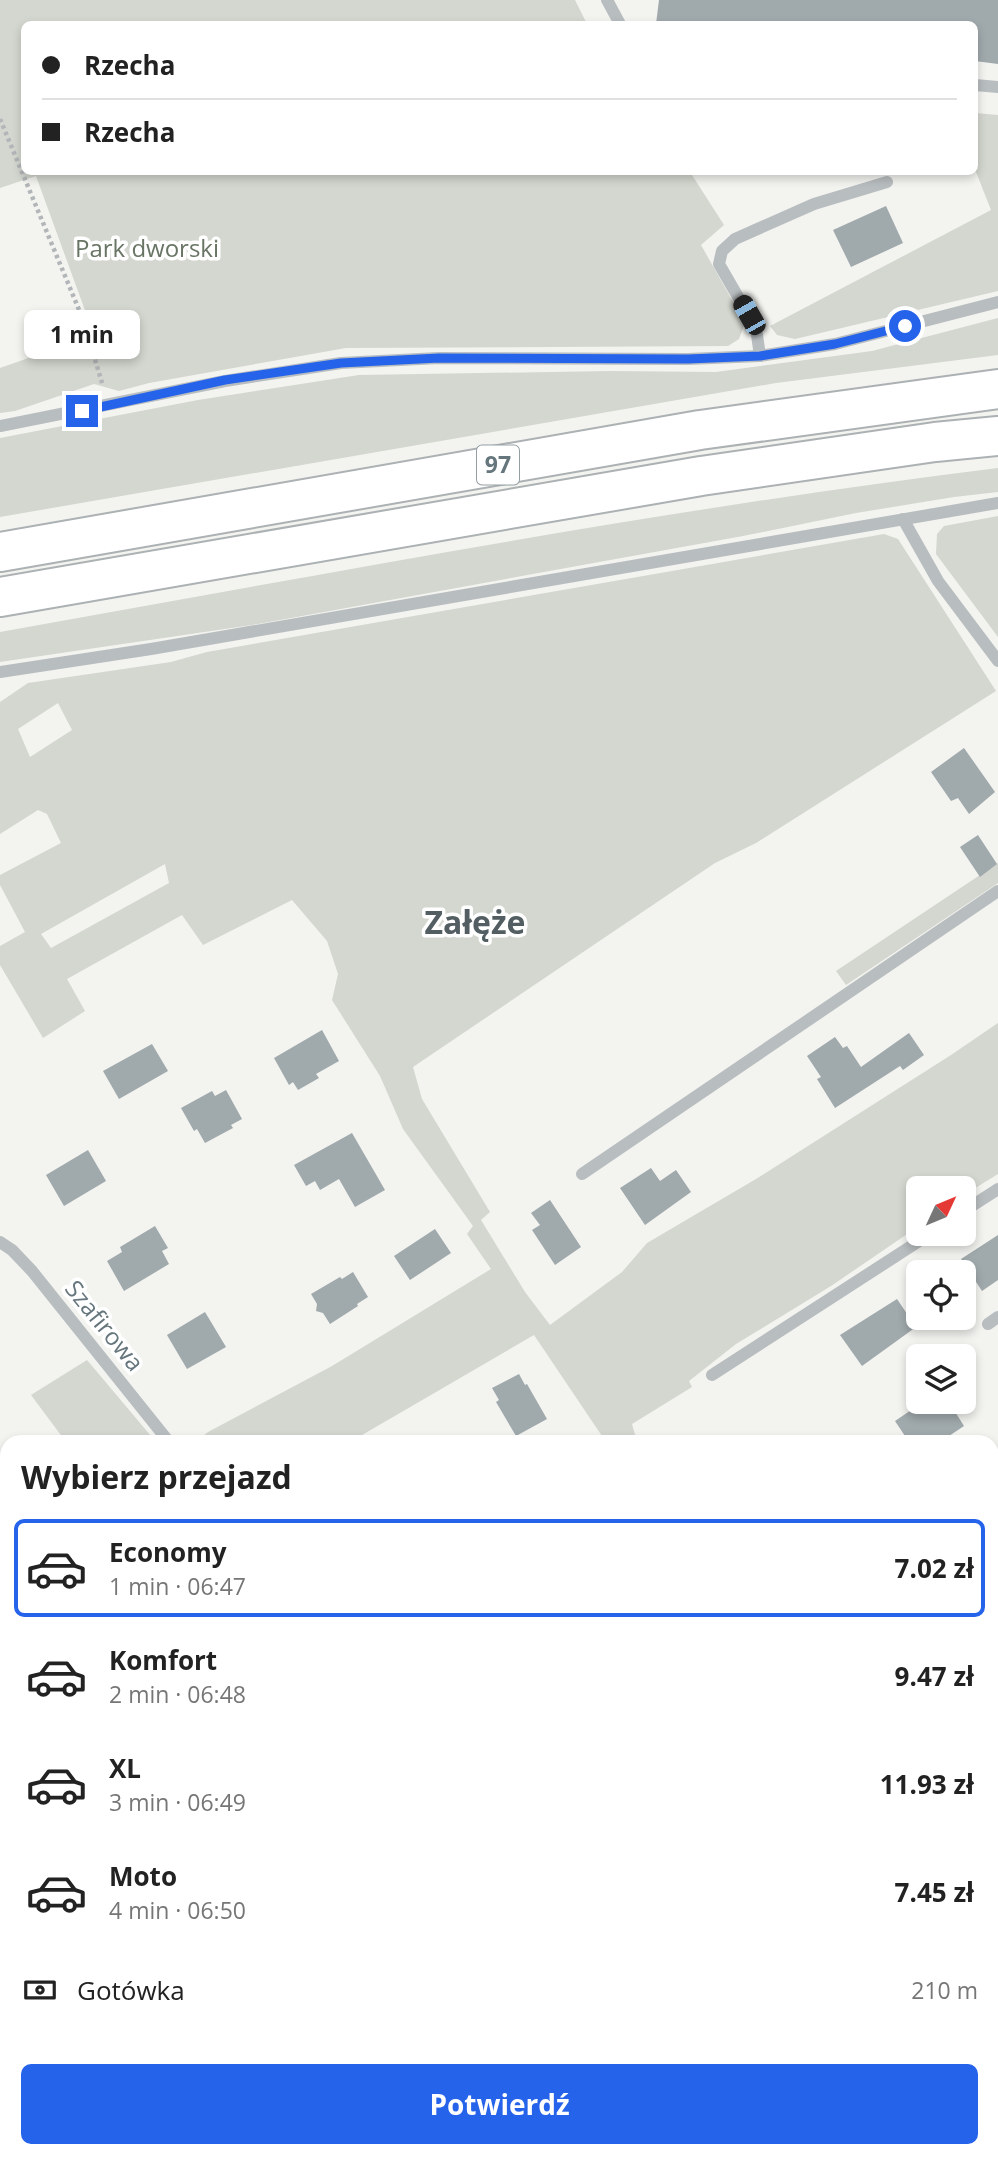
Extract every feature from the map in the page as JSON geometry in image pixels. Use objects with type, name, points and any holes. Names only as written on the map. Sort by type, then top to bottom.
[{"type":"main road","name":"97","points":[[0,552],[701,430],[998,389]]},
{"type":"main road","name":"97","points":[[0,597],[701,476],[935,442],[998,436]]},
{"type":"street","points":[[607,0],[618,21]]},
{"type":"street","points":[[978,85],[998,87]]},
{"type":"street","points":[[760,356],[756,328],[719,264],[722,251],[735,239],[814,205],[887,182]]},
{"type":"street","points":[[0,426],[225,380],[341,363],[439,358],[688,359],[760,356],[835,344],[998,302]]},
{"type":"street","points":[[0,672],[177,645],[998,503]]},
{"type":"street","points":[[904,519],[938,581],[998,661]]},
{"type":"street","points":[[582,1174],[998,891]]},
{"type":"street","points":[[976,1203],[998,1189]]},
{"type":"street","name":"Szafirowa","points":[[0,1242],[32,1270],[163,1435]]},
{"type":"street","points":[[712,1375],[911,1246]]},
{"type":"path","points":[[0,119],[21,170]]},
{"type":"path","points":[[23,175],[82,317],[109,405]]},
{"type":"green space","name":"Park dworski","points":[[0,0],[575,0],[586,21],[21,21],[21,175],[692,175],[724,225],[701,245],[745,323],[739,339],[728,346],[346,348],[149,383],[119,391],[94,384],[15,411],[0,413],[0,368],[94,335],[36,176],[0,188]]},
{"type":"green space","points":[[978,113],[998,115],[998,291],[795,339],[777,335],[770,326],[991,210],[977,175]]},
{"type":"green space","points":[[998,318],[998,355],[776,383],[0,517],[0,438],[198,400],[359,375],[716,372],[872,351]]},
{"type":"green space","points":[[998,468],[998,492],[856,513],[252,625],[0,662],[0,632],[623,522]]},
{"type":"green space","points":[[998,516],[998,637],[936,554],[937,534],[944,526]]},
{"type":"green space","points":[[884,534],[898,539],[996,691],[756,843],[715,863],[413,1067],[422,1099],[490,1212],[481,1220],[525,1292],[550,1325],[622,1272],[647,1243],[756,1179],[998,1023],[998,1174],[976,1188],[976,1176],[906,1176],[906,1235],[831,1286],[736,1344],[689,1381],[692,1387],[632,1424],[635,1435],[601,1435],[534,1335],[362,1435],[204,1435],[332,1366],[491,1269],[467,1234],[473,1226],[403,1129],[380,1076],[332,1000],[338,974],[327,941],[292,900],[203,945],[182,915],[67,979],[85,1011],[43,1038],[0,965],[0,946],[25,932],[0,885],[0,875],[61,843],[47,814],[38,810],[0,834],[0,702],[28,683],[171,662],[207,652]],"holes":[[[58,703],[72,730],[30,757],[18,729]],[[165,864],[169,883],[51,948],[41,934]]]},
{"type":"green space","points":[[998,863],[998,883],[846,985],[836,971]]},
{"type":"green space","points":[[87,1360],[150,1435],[61,1435],[31,1395]]},
{"type":"building","points":[[659,0],[998,0],[998,64],[978,61],[978,21],[656,21]]},
{"type":"building","points":[[886,206],[903,243],[851,267],[833,230]]},
{"type":"building","points":[[964,748],[995,792],[969,814],[958,798],[951,801],[931,772]]},
{"type":"building","points":[[978,835],[997,864],[980,877],[960,847]]},
{"type":"building","points":[[322,1030],[339,1061],[316,1074],[319,1078],[298,1090],[293,1082],[289,1085],[274,1058]]},
{"type":"building","points":[[909,1033],[924,1055],[903,1070],[900,1066],[835,1108],[817,1079],[821,1077],[807,1056],[835,1037],[843,1048],[847,1046],[861,1067]]},
{"type":"building","points":[[152,1044],[168,1071],[119,1099],[103,1071]]},
{"type":"building","points":[[226,1090],[242,1119],[231,1125],[233,1128],[205,1143],[197,1129],[194,1131],[181,1108],[212,1091],[215,1096]]},
{"type":"building","points":[[352,1133],[385,1190],[355,1207],[339,1179],[320,1190],[315,1181],[306,1186],[294,1165]]},
{"type":"building","points":[[88,1150],[106,1181],[64,1206],[46,1175]]},
{"type":"building","points":[[651,1168],[660,1181],[676,1170],[691,1192],[645,1225],[620,1188]]},
{"type":"building","points":[[550,1200],[581,1247],[555,1265],[532,1230],[540,1225],[531,1213]]},
{"type":"building","points":[[155,1226],[168,1248],[162,1251],[169,1264],[124,1291],[107,1261],[122,1252],[120,1247]]},
{"type":"building","points":[[435,1229],[451,1253],[410,1280],[394,1256]]},
{"type":"building","points":[[998,1235],[998,1280],[982,1291],[976,1282],[976,1260],[961,1259]]},
{"type":"building","points":[[353,1272],[368,1297],[330,1324],[323,1313],[316,1311],[317,1304],[311,1294]]},
{"type":"building","points":[[897,1299],[906,1312],[906,1330],[912,1330],[862,1366],[840,1335]]},
{"type":"building","points":[[205,1312],[226,1347],[187,1369],[167,1335]]},
{"type":"building","points":[[519,1374],[547,1419],[515,1435],[496,1402],[499,1400],[492,1388]]},
{"type":"building","points":[[906,1414],[956,1414],[964,1426],[950,1435],[904,1435],[895,1421]]},
{"type":"district","name":"Załęże","points":[[475,923]]},
{"type":"route","points":[[82,411],[225,380],[341,363],[439,358],[688,359],[760,356],[835,344],[905,326]]}]
